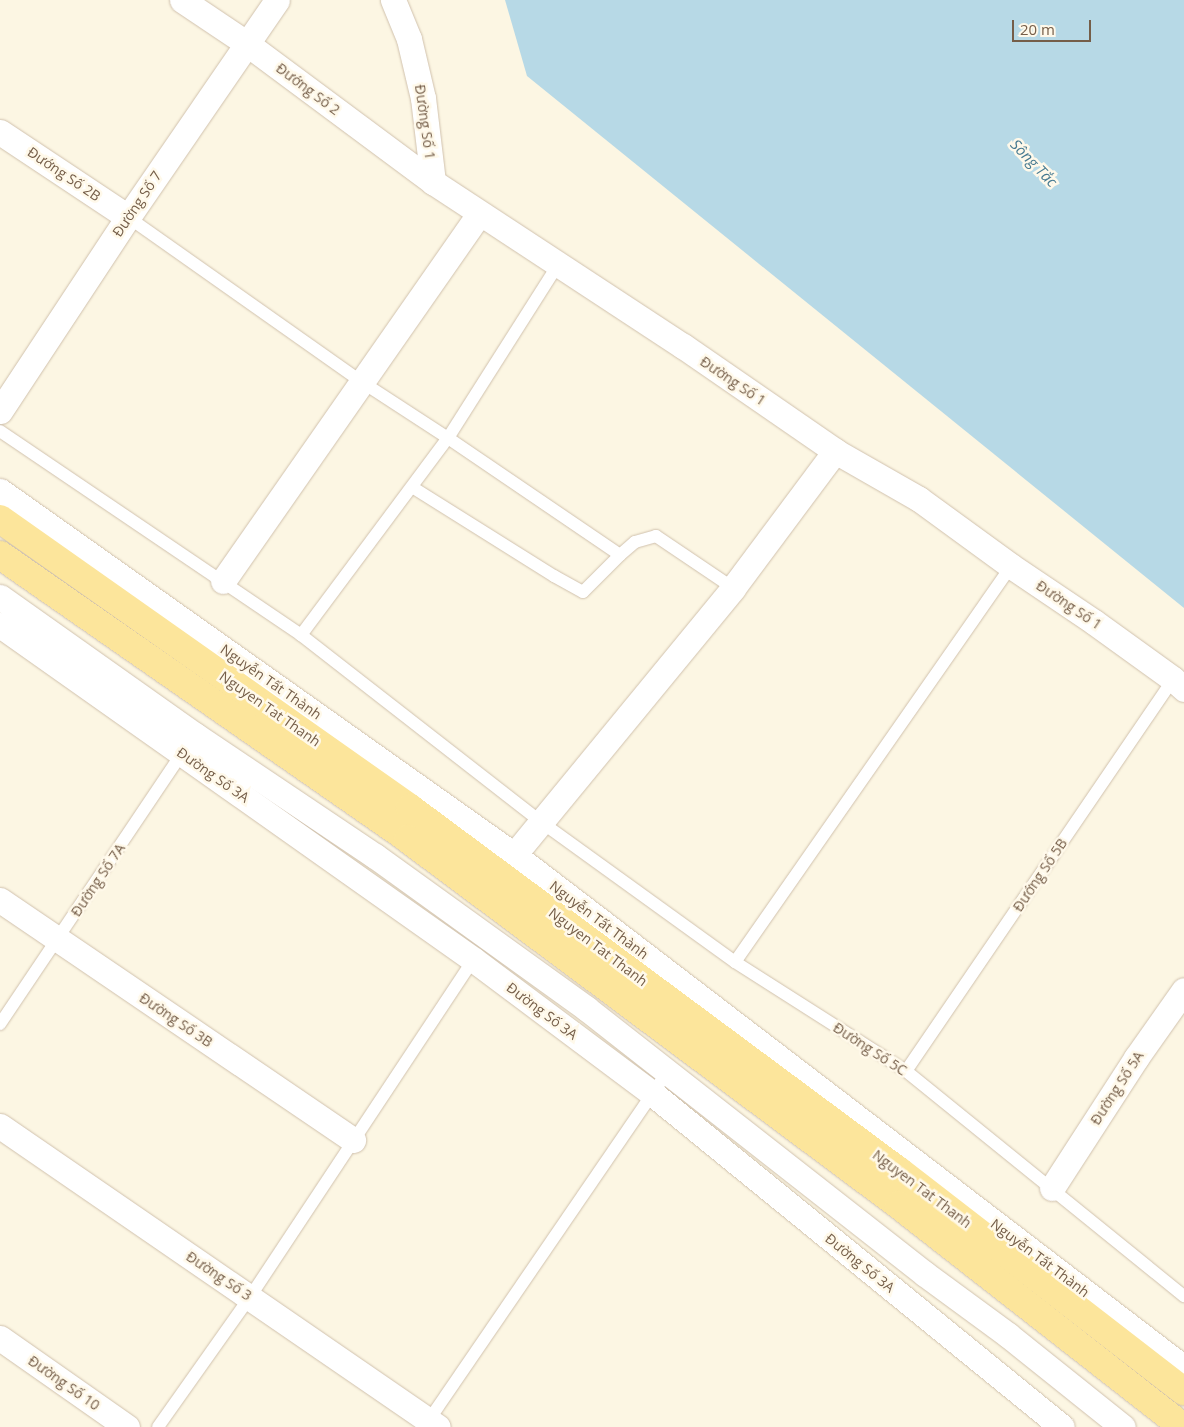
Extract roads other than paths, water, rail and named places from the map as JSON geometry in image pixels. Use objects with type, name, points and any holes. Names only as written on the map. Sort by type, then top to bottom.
[{"type":"main road","name":"Nguyen Tat Thanh","points":[[0,519],[418,814],[899,1171],[1184,1391]]},
{"type":"main road","name":"Nguyen Tat Thanh","points":[[0,555],[408,839],[898,1205],[1183,1427]]},
{"type":"street","name":"Đướng Số 2","points":[[182,0],[246,43],[433,182]]},
{"type":"street","name":"Đường Số 7","points":[[0,411],[128,217],[276,0]]},
{"type":"street","name":"Đường Số 1","points":[[393,0],[409,39],[423,98],[433,182],[683,346],[835,451],[919,499],[1179,684]]},
{"type":"street","name":"Đướng Số 2B","points":[[0,132],[128,217]]},
{"type":"street","points":[[223,581],[480,214]]},
{"type":"street","points":[[514,856],[733,588],[835,451]]},
{"type":"street","name":"Nguyễn Tất Thành","points":[[0,491],[514,856],[1184,1368]]},
{"type":"street","points":[[0,597],[189,744],[375,856],[587,1009],[925,1274],[1008,1335],[1123,1427]]},
{"type":"street","name":"Đường Số 3A","points":[[0,626],[189,744],[653,1094],[1062,1427]]},
{"type":"street","name":"Đường Số 3B","points":[[0,900],[353,1140]]},
{"type":"street","name":"Đường Số 5A","points":[[1052,1188],[1136,1058],[1184,990]]},
{"type":"street","name":"Đường Số 3","points":[[0,1126],[250,1297],[430,1425]]},
{"type":"street","name":"Đường Số 10","points":[[0,1338],[127,1427]]},
{"type":"lane","points":[[128,217],[362,382],[620,555]]},
{"type":"lane","points":[[300,635],[448,438],[558,265]]},
{"type":"lane","name":"Đường Số 5C","points":[[0,431],[300,635],[541,822],[735,962],[906,1071],[1184,1296]]},
{"type":"lane","points":[[412,487],[554,576],[584,592],[635,542],[656,536],[733,588]]},
{"type":"lane","points":[[735,962],[1011,566]]},
{"type":"lane","name":"Đướng Số 5B","points":[[906,1071],[1179,684]]},
{"type":"lane","name":"Đường Số 7A","points":[[0,1024],[189,744]]},
{"type":"lane","points":[[158,1427],[250,1297],[488,939]]},
{"type":"lane","points":[[430,1425],[668,1071]]},
{"type":"water","name":"Sông Tắc","points":[[505,0],[1184,0],[1184,608],[527,76]]}]
